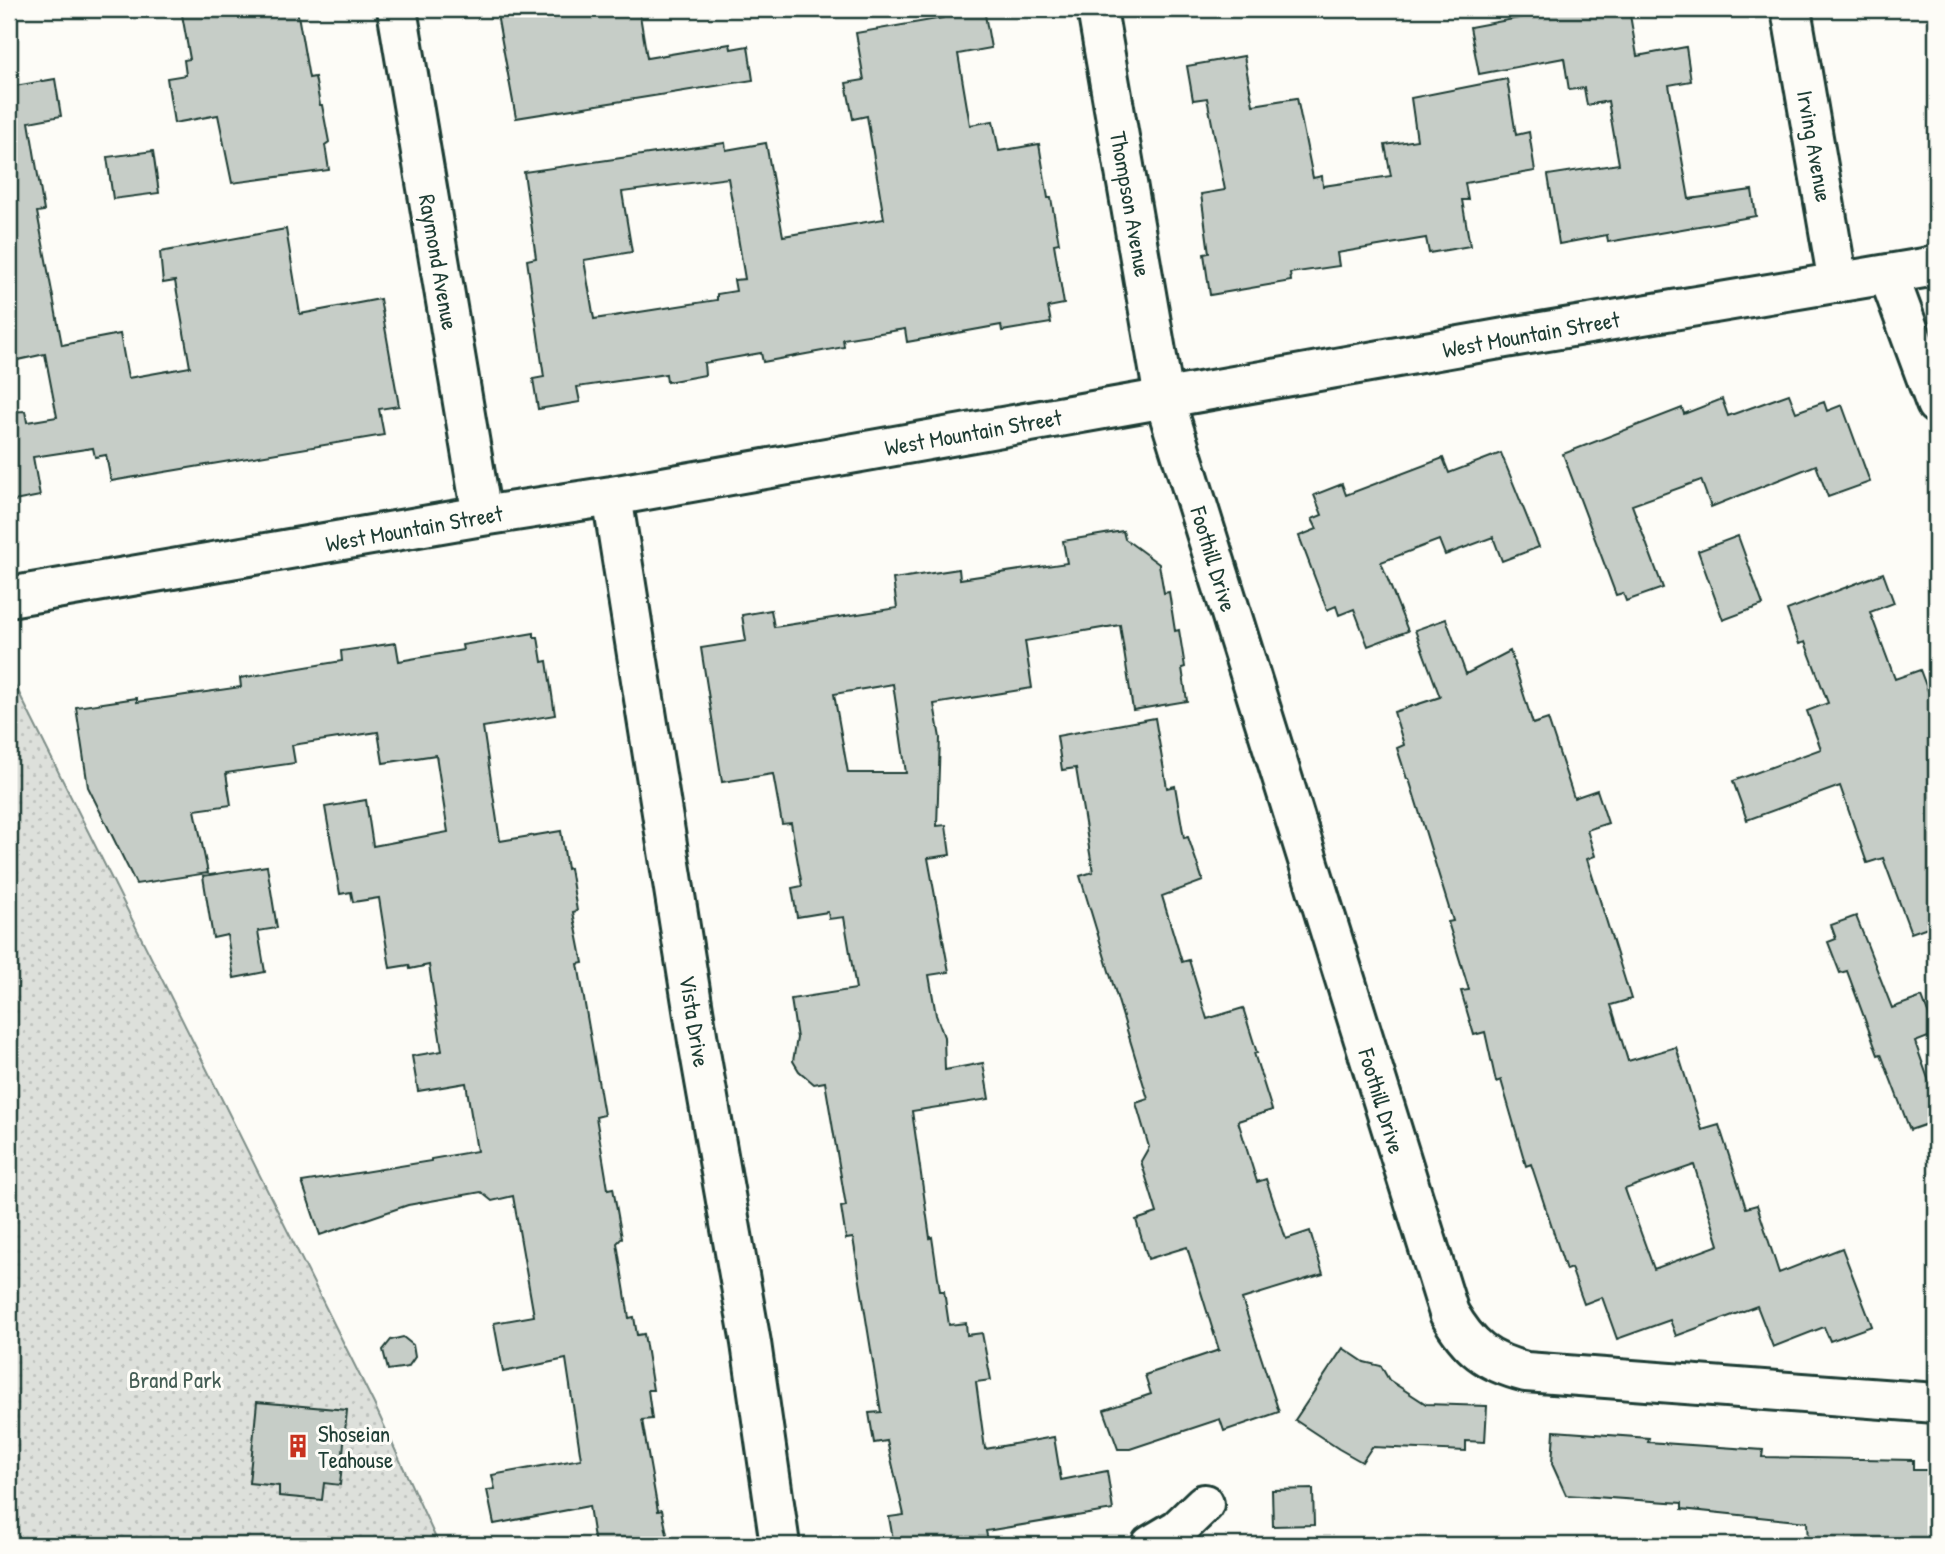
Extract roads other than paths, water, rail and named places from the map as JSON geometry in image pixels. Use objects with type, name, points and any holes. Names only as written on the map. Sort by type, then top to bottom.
[{"type":"street","name":"Raymond Avenue","points":[[397,9],[482,516]]},
{"type":"street","name":"Thompson Avenue","points":[[1097,9],[1164,398]]},
{"type":"street","name":"Irving Avenue","points":[[1791,9],[1838,283]]},
{"type":"street","name":"West Mountain Street","points":[[9,597],[612,496],[1505,338],[1936,265]]},
{"type":"street","points":[[1888,274],[1936,404]]},
{"type":"street","name":"Foothill Drive","points":[[1164,398],[1448,1313],[1461,1335],[1481,1354],[1502,1366],[1526,1372],[1936,1404]]},
{"type":"street","name":"Vista Drive","points":[[612,496],[698,1041],[751,1343],[780,1545]]},
{"type":"street","points":[[1151,1545],[1178,1529],[1204,1504]]},
{"type":"place","name":"Shoseian Teahouse","points":[[298,1446]]},
{"type":"park label","name":"Brand Park","points":[[175,1379]]}]
